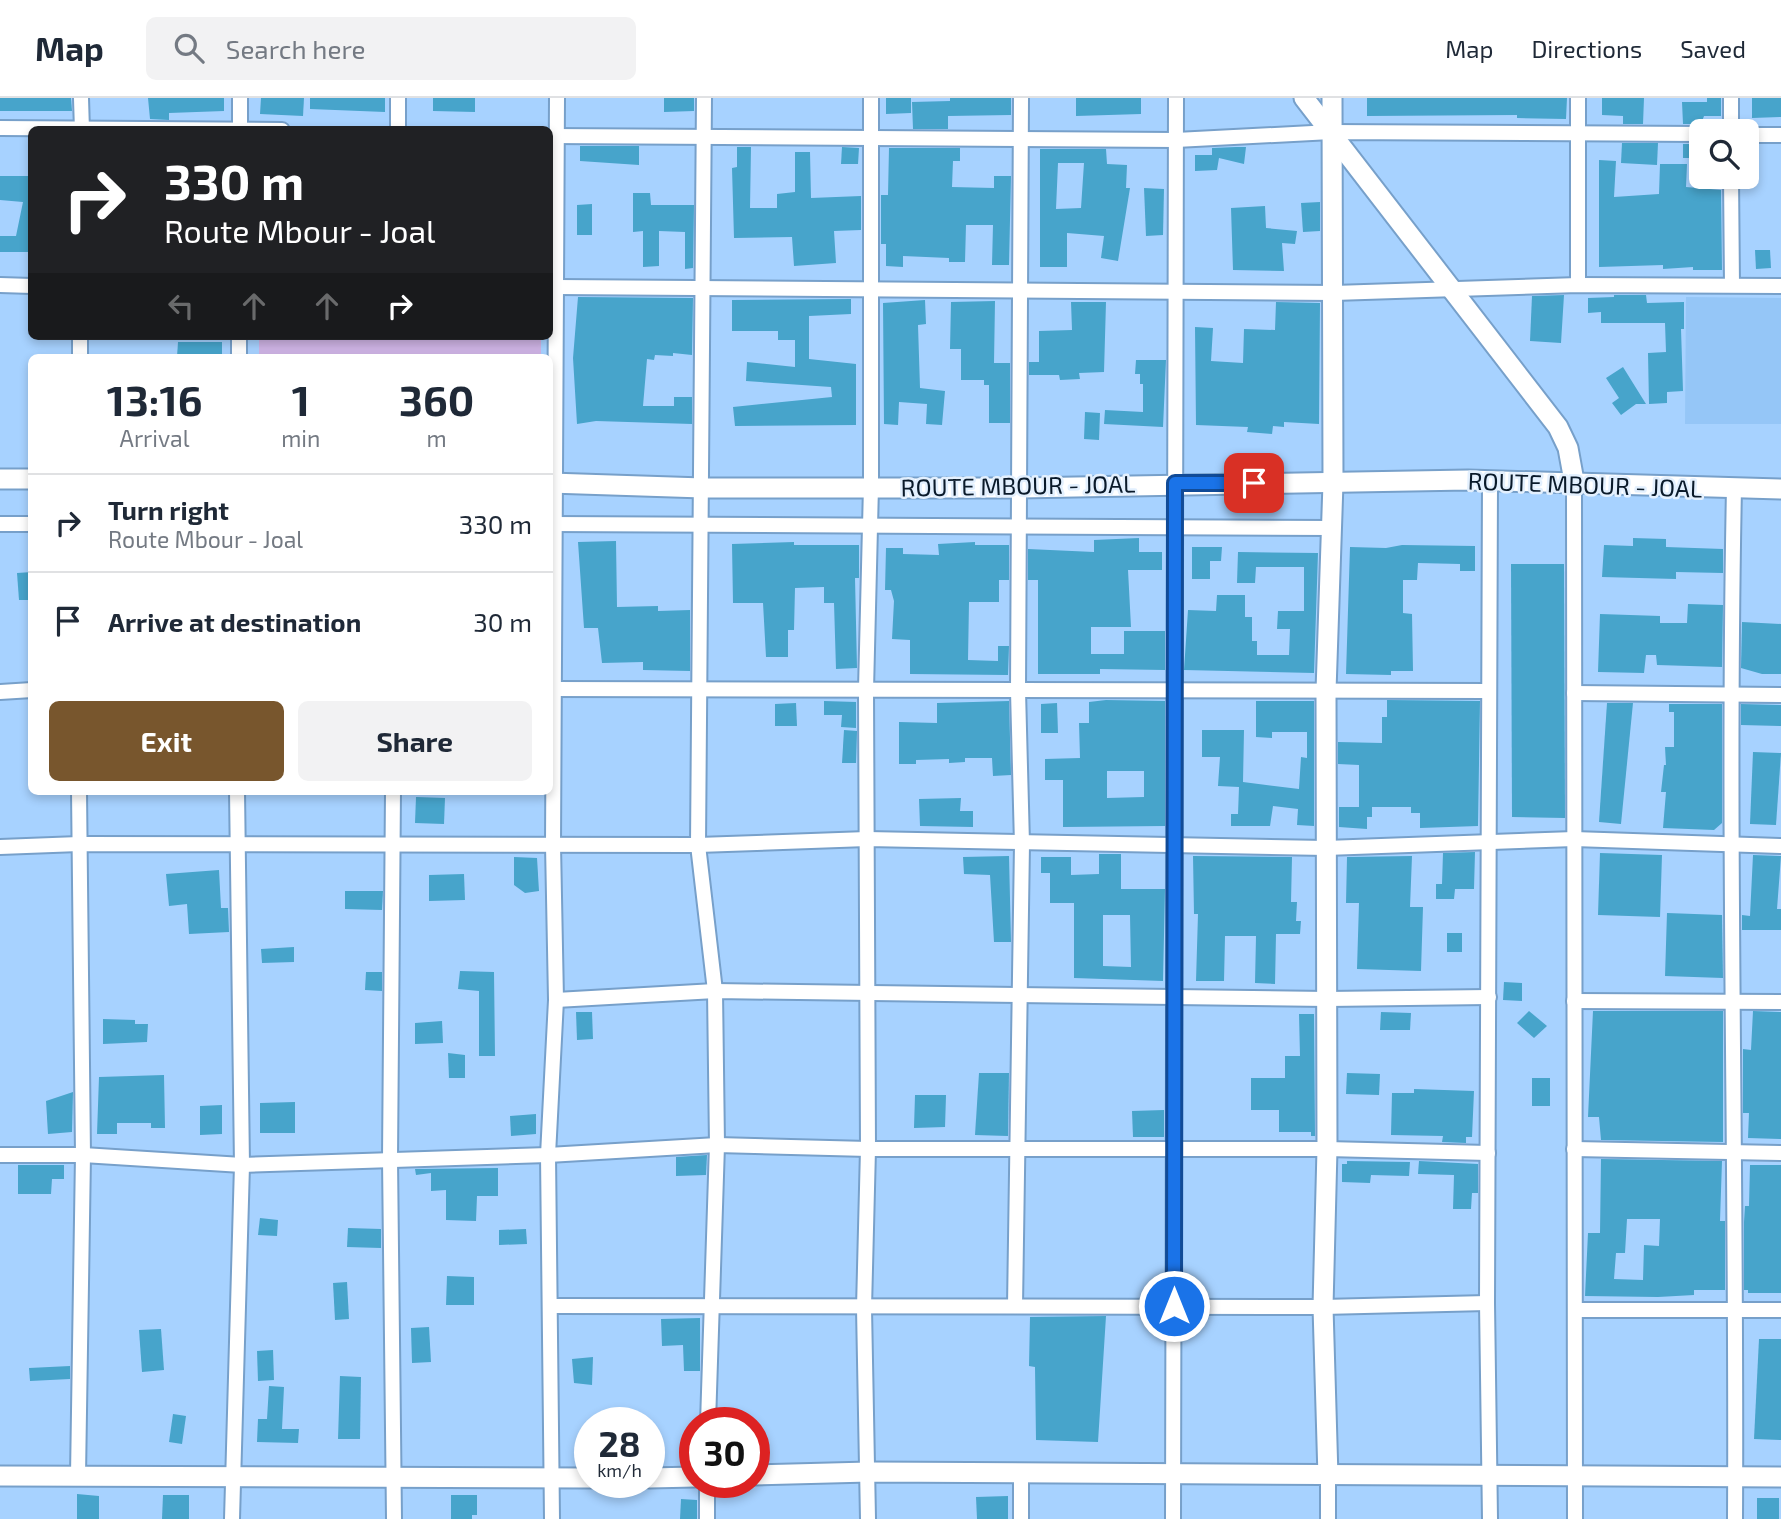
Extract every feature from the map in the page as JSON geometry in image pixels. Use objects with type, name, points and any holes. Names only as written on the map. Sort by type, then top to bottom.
[{"type":"main road","points":[[1304,98],[1558,427],[1568,448],[1574,481]]},
{"type":"main road","points":[[1328,1477],[1324,1307],[1326,691],[1333,482],[1332,98]]},
{"type":"main road","points":[[0,479],[28,479]]},
{"type":"main road","name":"ROUTE MBOUR - JOAL","points":[[553,483],[703,488],[1019,488],[1175,483],[1574,481],[1781,489]]},
{"type":"main road","points":[[770,1475],[869,1472],[1328,1477],[1781,1477]]},
{"type":"main road","points":[[0,1476],[574,1478]]},
{"type":"street","points":[[81,98],[82,126]]},
{"type":"street","points":[[240,98],[240,126]]},
{"type":"street","points":[[398,98],[398,126]]},
{"type":"street","points":[[552,1519],[548,1155],[556,1000],[553,845],[553,483],[557,287],[553,136],[557,98]]},
{"type":"street","points":[[704,98],[703,488],[698,689],[698,845],[715,991],[717,1145],[708,1407]]},
{"type":"street","points":[[868,1519],[864,1308],[868,1149],[866,690],[871,486],[871,98]]},
{"type":"street","points":[[1014,1306],[1022,844],[1018,691],[1021,98]]},
{"type":"street","points":[[1173,1519],[1176,98]]},
{"type":"street","points":[[1578,98],[1578,285]]},
{"type":"street","points":[[1731,98],[1731,119]]},
{"type":"street","points":[[0,128],[28,128]]},
{"type":"street","points":[[553,136],[1176,140],[1331,132],[1689,134]]},
{"type":"street","points":[[1759,135],[1781,135]]},
{"type":"street","points":[[1731,189],[1732,285]]},
{"type":"street","points":[[0,285],[28,286]]},
{"type":"street","points":[[557,287],[1334,293],[1453,292],[1578,285],[1781,286]]},
{"type":"street","points":[[1490,481],[1486,1303],[1490,1519]]},
{"type":"street","points":[[1574,481],[1575,1519]]},
{"type":"street","points":[[1734,488],[1730,695],[1736,1310],[1735,1519]]},
{"type":"street","points":[[0,524],[28,524]]},
{"type":"street","points":[[553,524],[870,528],[1019,524],[1331,528]]},
{"type":"street","points":[[553,689],[1489,691]]},
{"type":"street","points":[[0,692],[28,690]]},
{"type":"street","points":[[1574,693],[1781,695]]},
{"type":"street","points":[[78,1476],[83,1155],[79,795]]},
{"type":"street","points":[[232,1519],[242,1164],[237,795]]},
{"type":"street","points":[[393,795],[390,1159],[394,1519]]},
{"type":"street","points":[[0,847],[79,844],[698,845],[867,839],[1326,848],[1574,839],[1781,846]]},
{"type":"street","points":[[556,1000],[715,991],[1327,999],[1489,997]]},
{"type":"street","points":[[1574,1001],[1781,1002]]},
{"type":"street","points":[[0,1154],[83,1155],[242,1164],[548,1155],[717,1145],[868,1149],[1326,1149],[1488,1153]]},
{"type":"street","points":[[1574,1149],[1781,1153]]},
{"type":"street","points":[[551,1306],[1324,1307],[1486,1303]]},
{"type":"street","points":[[1575,1310],[1781,1310]]},
{"type":"street","points":[[1021,1475],[1021,1519]]},
{"type":"street","points":[[1328,1477],[1328,1519]]},
{"type":"street","points":[[707,1498],[707,1519]]},
{"type":"shaded area","points":[[1686,297],[1781,298],[1781,424],[1685,424]]},
{"type":"shaded area","points":[[259,340],[541,340],[541,354],[259,354]]},
{"type":"building","points":[[0,98],[71,98],[72,111],[0,111]]},
{"type":"building","points":[[148,98],[224,98],[224,111],[169,113],[169,120],[150,119]]},
{"type":"building","points":[[261,98],[304,98],[303,116],[260,114]]},
{"type":"building","points":[[310,98],[385,98],[385,112],[310,109]]},
{"type":"building","points":[[433,98],[475,98],[475,112],[433,111]]},
{"type":"building","points":[[664,98],[694,98],[694,111],[664,112]]},
{"type":"building","points":[[886,98],[911,98],[911,113],[886,114]]},
{"type":"building","points":[[950,98],[1011,98],[1011,115],[948,116],[948,129],[913,129],[912,102],[950,101]]},
{"type":"building","points":[[1076,98],[1141,98],[1141,114],[1076,116]]},
{"type":"building","points":[[1367,98],[1567,98],[1566,119],[1517,118],[1517,115],[1367,116]]},
{"type":"building","points":[[1602,98],[1644,98],[1643,124],[1623,124],[1623,116],[1602,115]]},
{"type":"building","points":[[1707,98],[1721,98],[1721,116],[1689,119],[1689,124],[1683,124],[1682,102],[1707,102]]},
{"type":"building","points":[[1752,98],[1781,98],[1781,117],[1752,118]]},
{"type":"building","points":[[1622,143],[1658,143],[1657,165],[1621,163]]},
{"type":"building","points":[[1683,144],[1689,144],[1689,158],[1683,158]]},
{"type":"building","points":[[580,146],[639,146],[639,165],[580,161]]},
{"type":"building","points":[[737,147],[751,147],[750,208],[777,208],[777,194],[795,192],[795,152],[810,152],[811,198],[861,196],[861,230],[834,231],[836,263],[794,266],[792,237],[734,238],[732,168],[737,167]]},
{"type":"building","points":[[842,147],[859,148],[858,164],[841,164]]},
{"type":"building","points":[[1246,147],[1244,164],[1219,158],[1217,170],[1195,171],[1195,155],[1212,155],[1212,148]]},
{"type":"building","points":[[889,148],[960,148],[960,161],[953,161],[952,187],[994,188],[994,176],[1011,176],[1009,265],[992,265],[993,225],[966,225],[965,262],[949,262],[949,258],[903,256],[903,267],[886,266],[886,244],[881,244],[881,195],[888,195]]},
{"type":"building","points":[[1040,149],[1106,149],[1107,164],[1127,165],[1126,188],[1130,188],[1118,261],[1101,258],[1104,236],[1067,233],[1067,267],[1040,267]],"holes":[[[1058,163],[1084,163],[1081,208],[1056,209]]]},
{"type":"building","points":[[1599,160],[1616,161],[1614,197],[1659,194],[1660,164],[1687,164],[1686,187],[1689,189],[1721,190],[1722,270],[1693,270],[1693,267],[1663,269],[1663,265],[1599,267]]},
{"type":"building","points":[[0,176],[28,176],[28,252],[0,252],[0,236],[16,236],[23,202],[0,200]]},
{"type":"building","points":[[1144,188],[1164,189],[1163,235],[1146,236]]},
{"type":"building","points":[[633,193],[650,193],[651,205],[694,205],[693,268],[685,269],[685,232],[659,231],[659,266],[643,267],[643,231],[633,232]]},
{"type":"building","points":[[1320,202],[1320,231],[1303,232],[1301,203]]},
{"type":"building","points":[[592,204],[592,235],[577,235],[577,205]]},
{"type":"building","points":[[1265,206],[1266,228],[1297,231],[1295,244],[1282,243],[1284,271],[1233,270],[1231,208]]},
{"type":"building","points":[[1755,250],[1770,250],[1771,268],[1756,269]]},
{"type":"building","points":[[1564,295],[1561,343],[1530,341],[1532,296]]},
{"type":"building","points":[[1646,295],[1647,303],[1684,302],[1684,329],[1681,329],[1683,391],[1667,392],[1667,403],[1649,404],[1648,353],[1666,352],[1665,323],[1601,323],[1601,312],[1588,313],[1588,298]]},
{"type":"building","points":[[578,297],[693,298],[692,355],[673,353],[673,356],[655,355],[654,360],[647,359],[643,406],[674,406],[674,397],[692,397],[692,424],[596,421],[577,424],[573,358]]},
{"type":"building","points":[[851,299],[851,314],[809,316],[809,359],[856,364],[856,425],[735,426],[733,407],[832,397],[831,387],[746,381],[747,362],[795,367],[795,340],[778,340],[778,331],[732,331],[732,300]]},
{"type":"building","points":[[925,300],[926,324],[918,325],[920,388],[945,391],[942,425],[926,424],[927,404],[899,402],[898,425],[884,424],[883,303]]},
{"type":"building","points":[[995,301],[994,363],[1010,363],[1010,423],[989,423],[989,385],[984,385],[984,380],[961,380],[961,349],[950,349],[951,302]]},
{"type":"building","points":[[1071,302],[1106,302],[1104,372],[1079,373],[1080,379],[1060,380],[1059,375],[1029,375],[1029,362],[1039,362],[1039,331],[1072,330]]},
{"type":"building","points":[[1276,302],[1320,303],[1319,424],[1284,422],[1284,427],[1273,426],[1272,434],[1247,432],[1248,427],[1196,425],[1195,327],[1213,328],[1211,361],[1243,363],[1244,329],[1275,330]]},
{"type":"building","points":[[178,342],[222,342],[222,354],[177,354]]},
{"type":"building","points":[[1136,360],[1166,360],[1163,427],[1104,424],[1105,410],[1143,412],[1143,384],[1140,384],[1140,374],[1135,374]]},
{"type":"building","points":[[1623,367],[1646,404],[1636,404],[1621,415],[1612,403],[1619,398],[1606,378]]},
{"type":"building","points":[[1085,412],[1100,413],[1099,440],[1084,439]]},
{"type":"building","points":[[1139,538],[1139,552],[1162,552],[1162,570],[1128,570],[1131,627],[1091,627],[1091,654],[1124,654],[1124,631],[1165,631],[1165,670],[1100,669],[1100,674],[1038,674],[1038,580],[1028,580],[1028,549],[1094,552],[1094,540]]},
{"type":"building","points":[[1633,538],[1666,539],[1666,547],[1723,549],[1723,573],[1676,572],[1676,579],[1602,577],[1604,545],[1633,546]]},
{"type":"building","points":[[616,541],[617,607],[658,606],[658,611],[690,610],[690,671],[643,670],[643,662],[602,663],[598,628],[584,628],[578,542]]},
{"type":"building","points":[[794,542],[794,545],[859,545],[859,578],[855,578],[857,668],[836,669],[834,603],[824,603],[824,587],[795,588],[794,630],[788,630],[788,657],[766,657],[763,603],[733,603],[732,544]]},
{"type":"building","points":[[975,542],[975,545],[1009,545],[1009,580],[999,580],[999,602],[969,602],[968,660],[998,661],[998,646],[1009,646],[1008,675],[910,674],[910,640],[892,639],[894,601],[891,590],[885,590],[886,548],[903,548],[903,554],[939,555],[938,544]]},
{"type":"building","points":[[1402,545],[1475,546],[1475,571],[1460,571],[1460,564],[1418,563],[1417,580],[1403,580],[1403,613],[1412,614],[1413,671],[1391,671],[1391,675],[1346,674],[1350,547],[1386,548]]},
{"type":"building","points":[[1192,547],[1222,547],[1221,561],[1210,561],[1210,579],[1192,579]]},
{"type":"building","points":[[1238,552],[1318,553],[1314,673],[1184,670],[1188,610],[1216,611],[1217,595],[1245,595],[1245,617],[1252,617],[1252,641],[1257,641],[1257,655],[1289,655],[1290,629],[1277,629],[1278,611],[1304,611],[1304,567],[1256,567],[1255,583],[1237,583]]},
{"type":"building","points":[[1511,564],[1564,564],[1565,818],[1512,817]]},
{"type":"building","points":[[28,572],[28,600],[19,600],[17,573]]},
{"type":"building","points":[[1688,604],[1723,605],[1722,667],[1657,665],[1656,655],[1646,655],[1644,673],[1598,672],[1600,614],[1660,616],[1660,623],[1687,623]]},
{"type":"building","points":[[1742,622],[1781,624],[1781,674],[1762,674],[1741,668]]},
{"type":"building","points":[[1387,700],[1480,701],[1478,826],[1420,828],[1420,813],[1411,813],[1411,807],[1372,807],[1372,817],[1367,817],[1367,829],[1339,827],[1339,807],[1359,807],[1359,765],[1338,764],[1338,742],[1382,743],[1382,717],[1387,717]]},
{"type":"building","points":[[824,701],[856,702],[856,728],[841,727],[842,715],[824,715]]},
{"type":"building","points":[[1009,701],[1011,775],[993,776],[992,758],[965,758],[965,762],[949,763],[949,759],[916,760],[916,764],[899,764],[899,722],[937,723],[937,703]]},
{"type":"building","points":[[1165,701],[1165,826],[1063,827],[1063,780],[1045,780],[1045,759],[1080,758],[1079,723],[1089,723],[1089,702]],"holes":[[[1107,771],[1144,771],[1144,797],[1107,798]]]},
{"type":"building","points":[[1256,701],[1314,701],[1314,826],[1297,825],[1298,809],[1273,806],[1270,826],[1231,826],[1231,814],[1238,814],[1239,787],[1218,786],[1220,757],[1202,757],[1202,730],[1244,730],[1243,782],[1299,789],[1301,757],[1307,758],[1307,732],[1272,732],[1272,738],[1256,737]]},
{"type":"building","points":[[796,703],[797,726],[775,726],[775,704]]},
{"type":"building","points":[[1057,703],[1058,733],[1041,733],[1041,704]]},
{"type":"building","points":[[1607,703],[1633,703],[1621,824],[1599,822]]},
{"type":"building","points":[[1669,704],[1722,704],[1722,823],[1714,830],[1663,828],[1666,792],[1661,792],[1666,765],[1665,747],[1674,747],[1674,712],[1669,712]]},
{"type":"building","points":[[1741,704],[1781,705],[1781,726],[1741,725]]},
{"type":"building","points":[[844,730],[857,731],[856,763],[842,763]]},
{"type":"building","points":[[1753,752],[1781,753],[1776,825],[1750,824]]},
{"type":"building","points":[[416,797],[445,798],[444,824],[415,823]]},
{"type":"building","points":[[961,798],[960,811],[973,811],[973,827],[920,826],[919,799]]},
{"type":"building","points":[[1475,852],[1474,889],[1455,889],[1454,899],[1436,899],[1436,884],[1442,884],[1443,853]]},
{"type":"building","points":[[1600,853],[1662,855],[1660,917],[1598,915]]},
{"type":"building","points":[[1099,854],[1121,854],[1121,889],[1165,889],[1163,981],[1074,978],[1074,903],[1050,903],[1050,873],[1041,873],[1041,857],[1071,857],[1071,875],[1099,874]],"holes":[[[1103,915],[1130,915],[1131,967],[1103,966]]]},
{"type":"building","points":[[1753,855],[1781,856],[1777,909],[1781,909],[1781,930],[1742,930],[1742,915],[1750,916]]},
{"type":"building","points":[[1009,856],[1011,942],[994,942],[990,875],[964,874],[963,857]]},
{"type":"building","points":[[1193,856],[1292,857],[1291,902],[1297,902],[1296,921],[1301,921],[1300,934],[1276,934],[1275,984],[1255,983],[1256,936],[1225,936],[1224,981],[1196,981],[1198,914],[1194,914]]},
{"type":"building","points":[[1412,856],[1410,907],[1423,907],[1421,971],[1357,969],[1359,903],[1346,903],[1347,857]]},
{"type":"building","points":[[514,857],[537,858],[539,891],[525,893],[514,885]]},
{"type":"building","points":[[219,870],[221,908],[228,908],[229,932],[189,934],[187,904],[169,906],[166,874]]},
{"type":"building","points":[[464,874],[465,900],[429,901],[429,875]]},
{"type":"building","points":[[345,891],[383,891],[382,910],[345,909]]},
{"type":"building","points":[[1667,913],[1722,915],[1723,978],[1665,976]]},
{"type":"building","points":[[1447,933],[1462,933],[1462,952],[1447,952]]},
{"type":"building","points":[[294,947],[294,962],[262,963],[261,949]]},
{"type":"building","points":[[460,971],[494,972],[495,1056],[479,1056],[479,991],[458,989]]},
{"type":"building","points":[[366,972],[382,972],[382,991],[365,990]]},
{"type":"building","points":[[1504,982],[1522,983],[1522,1001],[1503,1000]]},
{"type":"building","points":[[1529,1011],[1547,1026],[1534,1038],[1517,1023]]},
{"type":"building","points":[[1593,1011],[1723,1011],[1723,1142],[1601,1140],[1599,1117],[1588,1117]]},
{"type":"building","points":[[1753,1011],[1781,1012],[1781,1139],[1748,1138],[1749,1113],[1743,1113],[1743,1049],[1751,1050]]},
{"type":"building","points":[[576,1012],[592,1012],[593,1039],[577,1040]]},
{"type":"building","points":[[1381,1012],[1411,1013],[1410,1030],[1380,1030]]},
{"type":"building","points":[[1299,1014],[1314,1014],[1315,1136],[1311,1136],[1311,1132],[1279,1132],[1279,1110],[1251,1110],[1251,1078],[1285,1078],[1285,1056],[1300,1056]]},
{"type":"building","points":[[103,1019],[135,1020],[135,1024],[148,1024],[147,1042],[103,1044]]},
{"type":"building","points":[[442,1021],[443,1043],[415,1044],[415,1023]]},
{"type":"building","points":[[448,1053],[465,1055],[465,1078],[449,1078]]},
{"type":"building","points":[[979,1073],[1009,1073],[1008,1136],[975,1135]]},
{"type":"building","points":[[1347,1073],[1380,1074],[1379,1095],[1346,1094]]},
{"type":"building","points":[[164,1075],[165,1128],[151,1128],[151,1123],[117,1123],[117,1134],[97,1134],[99,1077]]},
{"type":"building","points":[[1532,1078],[1550,1078],[1550,1106],[1532,1106]]},
{"type":"building","points":[[1414,1089],[1474,1091],[1472,1137],[1466,1137],[1466,1143],[1442,1142],[1443,1136],[1391,1135],[1392,1093],[1414,1093]]},
{"type":"building","points":[[73,1092],[72,1132],[48,1134],[46,1101]]},
{"type":"building","points":[[915,1095],[946,1095],[945,1127],[914,1128]]},
{"type":"building","points":[[295,1102],[295,1133],[260,1133],[260,1103]]},
{"type":"building","points":[[222,1105],[222,1134],[200,1135],[200,1106]]},
{"type":"building","points":[[1164,1110],[1164,1137],[1133,1137],[1132,1111]]},
{"type":"building","points":[[536,1114],[536,1134],[511,1136],[510,1116]]},
{"type":"building","points":[[707,1155],[706,1175],[676,1176],[676,1157]]},
{"type":"building","points":[[1601,1159],[1722,1161],[1720,1221],[1725,1221],[1725,1290],[1694,1290],[1694,1295],[1658,1297],[1585,1296],[1588,1233],[1600,1233]],"holes":[[[1627,1219],[1660,1219],[1659,1246],[1644,1245],[1643,1280],[1614,1279],[1616,1253],[1625,1253]]]},
{"type":"building","points":[[1347,1161],[1410,1162],[1409,1176],[1371,1175],[1370,1183],[1342,1182],[1342,1164],[1347,1164]]},
{"type":"building","points":[[1419,1161],[1478,1164],[1478,1193],[1472,1193],[1471,1209],[1453,1209],[1454,1175],[1418,1174]]},
{"type":"building","points":[[18,1165],[64,1165],[64,1179],[52,1179],[51,1194],[18,1194]]},
{"type":"building","points":[[1750,1165],[1781,1165],[1781,1293],[1748,1293],[1748,1290],[1744,1290],[1744,1222],[1745,1206],[1749,1206]]},
{"type":"building","points":[[498,1168],[498,1196],[477,1196],[476,1221],[446,1220],[446,1190],[431,1191],[431,1173],[416,1175],[415,1169]]},
{"type":"building","points":[[260,1218],[278,1220],[277,1236],[258,1235]]},
{"type":"building","points":[[348,1228],[381,1229],[381,1248],[347,1247]]},
{"type":"building","points":[[526,1229],[527,1244],[499,1245],[499,1230]]},
{"type":"building","points":[[447,1276],[474,1277],[474,1305],[446,1305]]},
{"type":"building","points":[[347,1282],[349,1319],[335,1320],[333,1283]]},
{"type":"building","points":[[1106,1316],[1098,1442],[1036,1440],[1035,1367],[1029,1366],[1030,1317]]},
{"type":"building","points":[[700,1318],[700,1371],[684,1371],[683,1345],[662,1346],[661,1319]]},
{"type":"building","points":[[429,1327],[431,1362],[412,1363],[411,1328]]},
{"type":"building","points":[[161,1329],[164,1370],[142,1372],[139,1330]]},
{"type":"building","points":[[1759,1339],[1781,1339],[1781,1440],[1754,1439]]},
{"type":"building","points":[[273,1350],[274,1380],[258,1381],[257,1351]]},
{"type":"building","points":[[593,1357],[592,1385],[574,1383],[572,1359]]},
{"type":"building","points":[[70,1366],[70,1379],[30,1381],[29,1368]]},
{"type":"building","points":[[340,1376],[361,1377],[360,1439],[338,1439]]},
{"type":"building","points":[[269,1386],[284,1387],[282,1429],[299,1429],[298,1443],[257,1442],[258,1419],[267,1419]]},
{"type":"building","points":[[173,1414],[186,1416],[182,1444],[169,1442]]},
{"type":"building","points":[[77,1494],[99,1496],[99,1519],[77,1519]]},
{"type":"building","points":[[163,1495],[189,1495],[189,1519],[162,1519]]},
{"type":"building","points":[[451,1495],[477,1495],[477,1515],[472,1515],[472,1519],[451,1519]]},
{"type":"building","points":[[1008,1496],[1008,1519],[977,1519],[976,1497]]},
{"type":"building","points":[[1757,1498],[1779,1498],[1779,1519],[1757,1519]]},
{"type":"building","points":[[681,1499],[697,1500],[697,1519],[680,1519]]},
{"type":"route","points":[[1174,1306],[1175,483],[1254,483]]}]
